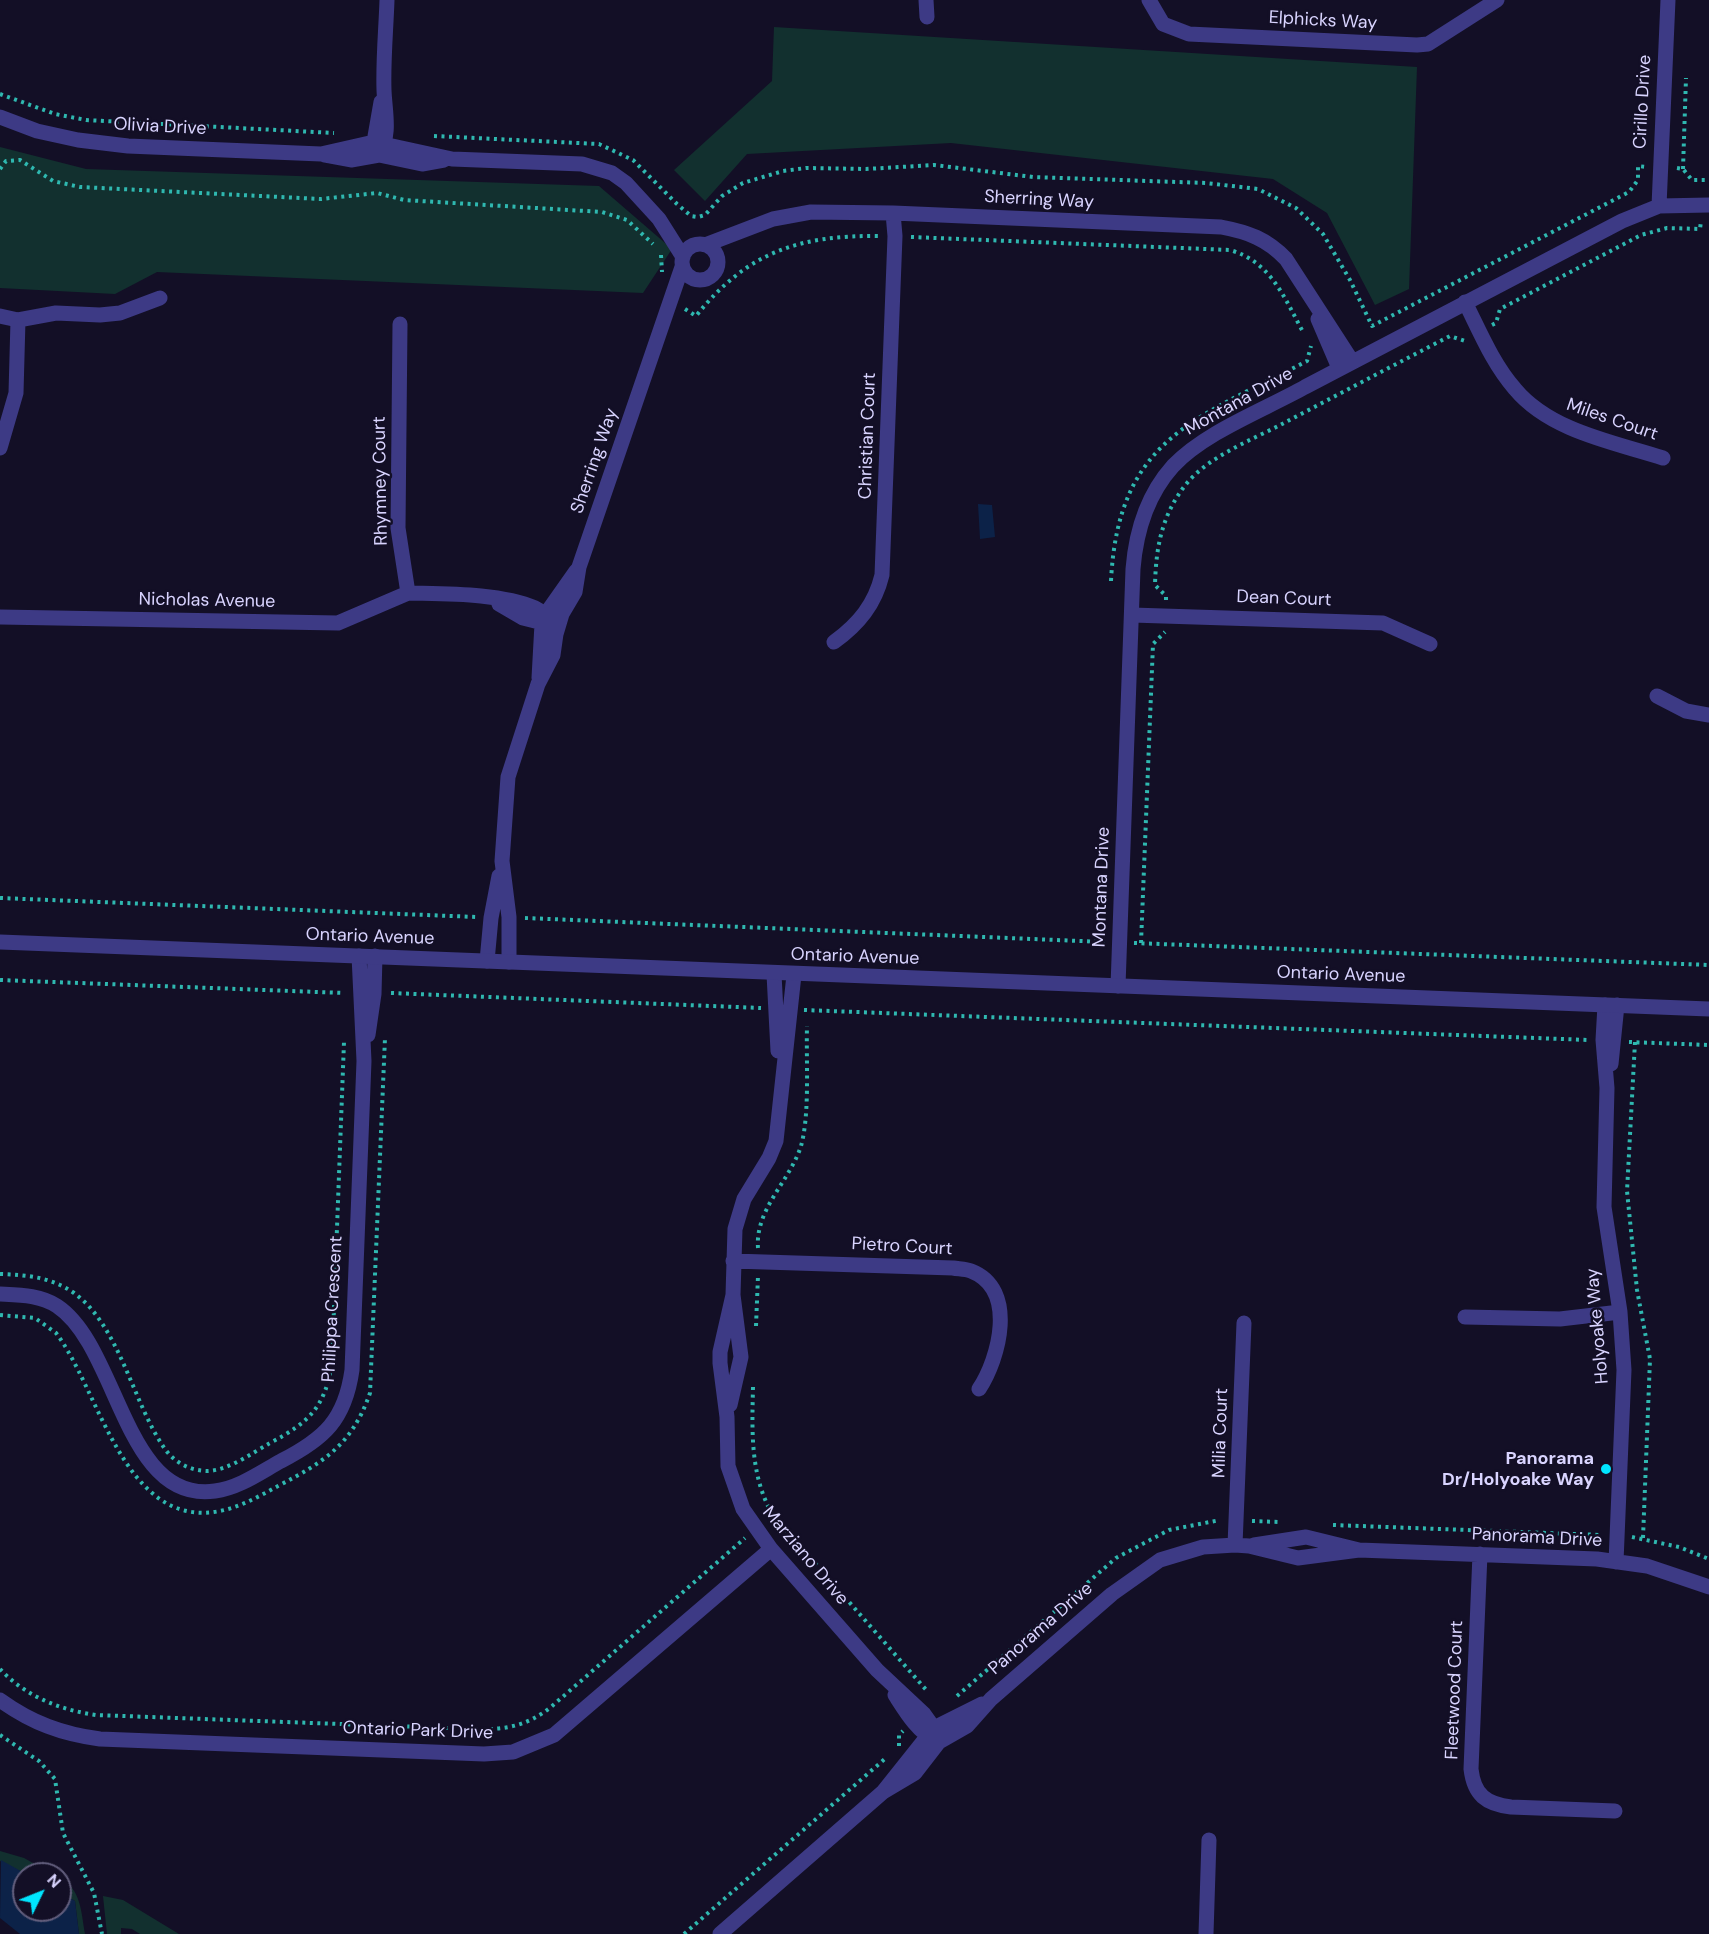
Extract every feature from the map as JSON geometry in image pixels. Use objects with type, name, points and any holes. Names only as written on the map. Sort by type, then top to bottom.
[{"type":"street","points":[[380,147],[387,123],[384,90],[387,0]]},
{"type":"street","points":[[926,0],[927,17]]},
{"type":"street","name":"Elphicks Way","points":[[1149,0],[1163,24],[1189,34],[1417,45],[1428,44],[1497,0]]},
{"type":"street","name":"Cirillo Drive","points":[[1659,206],[1668,0]]},
{"type":"street","name":"Olivia Drive","points":[[0,117],[37,131],[78,141],[128,146],[321,154],[351,160],[380,147],[422,164],[452,159],[582,164],[598,168],[626,183],[659,219],[683,262]]},
{"type":"street","name":"Montana Drive","points":[[1118,986],[1134,561],[1138,532],[1150,500],[1173,466],[1203,442],[1622,221],[1659,206],[1705,205]]},
{"type":"street","name":"Sherring Way","points":[[701,245],[792,214],[893,213],[1221,227],[1242,231],[1274,246],[1297,273],[1346,365]]},
{"type":"street","name":"Christian Court","points":[[834,642],[862,618],[873,603],[882,575],[895,237],[893,213]]},
{"type":"street","name":"Olivia Drive","points":[[659,219],[701,245]]},
{"type":"street","name":"Sherring Way","points":[[718,259],[740,233]]},
{"type":"street","points":[[701,245],[713,250],[718,259],[714,274],[706,279],[697,280],[688,275],[683,262],[688,249],[701,245]]},
{"type":"street","name":"Sherring Way","points":[[487,961],[491,918],[502,861],[508,777],[538,684],[554,655],[558,625],[575,592],[579,567],[673,301],[683,262]]},
{"type":"street","name":"Sherring Way","points":[[673,301],[697,280]]},
{"type":"street","points":[[0,316],[18,320],[56,314],[120,313],[160,298]]},
{"type":"street","name":"Miles Court","points":[[1466,302],[1500,370],[1516,390],[1548,418],[1663,458]]},
{"type":"street","points":[[0,448],[16,393],[18,320]]},
{"type":"street","name":"Rhymney Court","points":[[400,324],[398,528],[408,593]]},
{"type":"street","name":"Sherring Way","points":[[538,684],[543,620],[579,567]]},
{"type":"street","points":[[408,593],[489,598],[524,618],[543,620],[558,625]]},
{"type":"street","name":"Nicholas Avenue","points":[[0,617],[338,623],[408,593]]},
{"type":"street","name":"Dean Court","points":[[1131,615],[1166,614],[1383,623],[1430,644]]},
{"type":"street","points":[[1657,696],[1686,711],[1709,715]]},
{"type":"street","name":"Sherring Way","points":[[502,861],[509,917],[509,962]]},
{"type":"street","name":"Ontario Avenue","points":[[0,942],[794,975],[1709,1009]]},
{"type":"street","name":"Philippa Crescent","points":[[359,956],[367,994]]},
{"type":"street","name":"Philippa Crescent","points":[[0,1294],[43,1299],[67,1313],[87,1340],[142,1451],[163,1477],[175,1485],[204,1492],[229,1488],[316,1441],[338,1417],[351,1379],[367,994],[375,956]]},
{"type":"street","name":"Marziano Drive","points":[[728,1417],[741,1357],[733,1295],[735,1229],[744,1199],[776,1141],[781,1096],[783,1009],[774,974]]},
{"type":"street","name":"Marziano Drive","points":[[783,1009],[794,975]]},
{"type":"street","name":"Holyoake Way","points":[[1611,1005],[1604,1207],[1620,1312],[1624,1370],[1619,1537],[1616,1562]]},
{"type":"street","name":"Pietro Court","points":[[733,1261],[953,1268],[971,1272],[990,1285],[997,1296],[1000,1310],[993,1363],[980,1389]]},
{"type":"street","name":"Marziano Drive","points":[[733,1295],[720,1352],[728,1417],[728,1466],[733,1485],[755,1530],[877,1670],[924,1714],[933,1736]]},
{"type":"street","points":[[1465,1317],[1560,1319],[1620,1312]]},
{"type":"street","name":"Milia Court","points":[[1242,1545],[1237,1520],[1244,1323]]},
{"type":"street","name":"Panorama Drive","points":[[720,1934],[883,1792],[915,1773],[933,1736],[967,1726],[991,1699],[1112,1593],[1152,1565],[1196,1549],[1242,1545],[1293,1536],[1359,1550]]},
{"type":"street","name":"Panorama Drive","points":[[1242,1545],[1298,1558],[1359,1550],[1616,1562],[1669,1572],[1709,1587]]},
{"type":"street","name":"Ontario Park Drive","points":[[0,1700],[41,1725],[75,1736],[100,1739],[484,1754],[513,1752],[555,1735],[588,1709],[771,1549]]},
{"type":"street","name":"Fleetwood Court","points":[[1480,1554],[1471,1769],[1473,1783],[1478,1794],[1496,1805],[1511,1807],[1615,1810]]},
{"type":"street","name":"Marziano Drive","points":[[877,1670],[914,1722],[933,1736]]},
{"type":"street","points":[[1206,1934],[1209,1840]]},
{"type":"path","points":[[1686,78],[1683,169],[1692,180],[1709,180]]},
{"type":"path","points":[[0,169],[6,161],[20,160],[61,184],[132,191],[321,199],[377,194],[404,200],[602,212],[627,220],[661,252],[662,277]]},
{"type":"path","points":[[691,216],[705,215],[723,196],[743,183],[783,171],[806,168],[866,169],[934,165],[1033,177],[1242,186],[1275,196],[1311,220],[1335,253],[1372,326],[1629,192],[1638,180],[1638,166],[1683,169]]},
{"type":"path","points":[[1142,943],[1153,644],[1165,632],[1166,614],[1166,596],[1155,585],[1156,548],[1167,514],[1176,497],[1199,471],[1235,449],[1450,336],[1464,342],[1496,323],[1500,309],[1641,235],[1667,228],[1701,229],[1705,205],[1701,180]]},
{"type":"path","points":[[696,316],[717,292],[740,272],[778,250],[823,237],[895,237],[1230,250],[1255,260],[1275,280],[1311,347],[1306,361],[1195,420],[1167,441],[1152,456],[1123,505],[1116,526],[1111,581]]},
{"type":"path","points":[[0,898],[491,918]]},
{"type":"path","points":[[509,917],[1709,965]]},
{"type":"path","points":[[0,980],[1709,1044]]},
{"type":"path","points":[[0,1315],[35,1318],[56,1332],[134,1476],[160,1501],[178,1508],[199,1512],[222,1510],[256,1498],[317,1466],[348,1437],[365,1409],[370,1393],[386,1029]]},
{"type":"path","points":[[0,1274],[31,1275],[43,1279],[60,1285],[86,1304],[107,1336],[165,1449],[188,1468],[218,1470],[296,1430],[320,1404],[328,1387],[332,1361],[344,1041]]},
{"type":"path","points":[[1635,1042],[1627,1191],[1637,1290],[1650,1359],[1643,1538]]},
{"type":"path","points":[[756,1329],[758,1271]]},
{"type":"path","points":[[753,1385],[754,1467],[772,1514],[935,1700]]},
{"type":"path","points":[[0,1669],[20,1687],[39,1699],[77,1713],[475,1730],[512,1728],[527,1723],[551,1707],[772,1514]]},
{"type":"path","points":[[1237,1520],[1288,1523]]},
{"type":"path","points":[[1324,1524],[1643,1538],[1679,1547],[1709,1559]]},
{"type":"path","points":[[899,1747],[899,1735],[914,1722]]},
{"type":"path","points":[[0,1735],[39,1761],[55,1779],[63,1833],[70,1850],[88,1879],[98,1906],[102,1934]]},
{"type":"path","points":[[684,1934],[890,1755]]},
{"type":"green space","points":[[774,27],[1417,67],[1409,289],[1375,305],[1327,213],[1273,179],[951,143],[747,154],[705,201],[674,170],[772,81]]},
{"type":"green space","points":[[0,147],[86,169],[599,186],[672,249],[643,293],[157,272],[115,294],[0,288]]},
{"type":"green space","points":[[0,1851],[31,1862],[12,1862],[12,1867],[0,1861]]},
{"type":"green space","points":[[72,1888],[81,1909],[85,1934],[79,1934],[75,1901],[72,1899]]},
{"type":"green space","points":[[103,1896],[123,1900],[179,1934],[140,1934],[132,1929],[121,1928],[121,1934],[107,1934]]},
{"type":"water","points":[[978,504],[992,505],[995,537],[980,539]]},
{"type":"water","points":[[1,1860],[12,1866],[12,1922],[72,1922],[72,1899],[75,1901],[79,1934],[20,1934],[0,1918]]},
{"type":"place","name":"Panorama Dr/Holyoake Way","points":[[1606,1469]]}]
